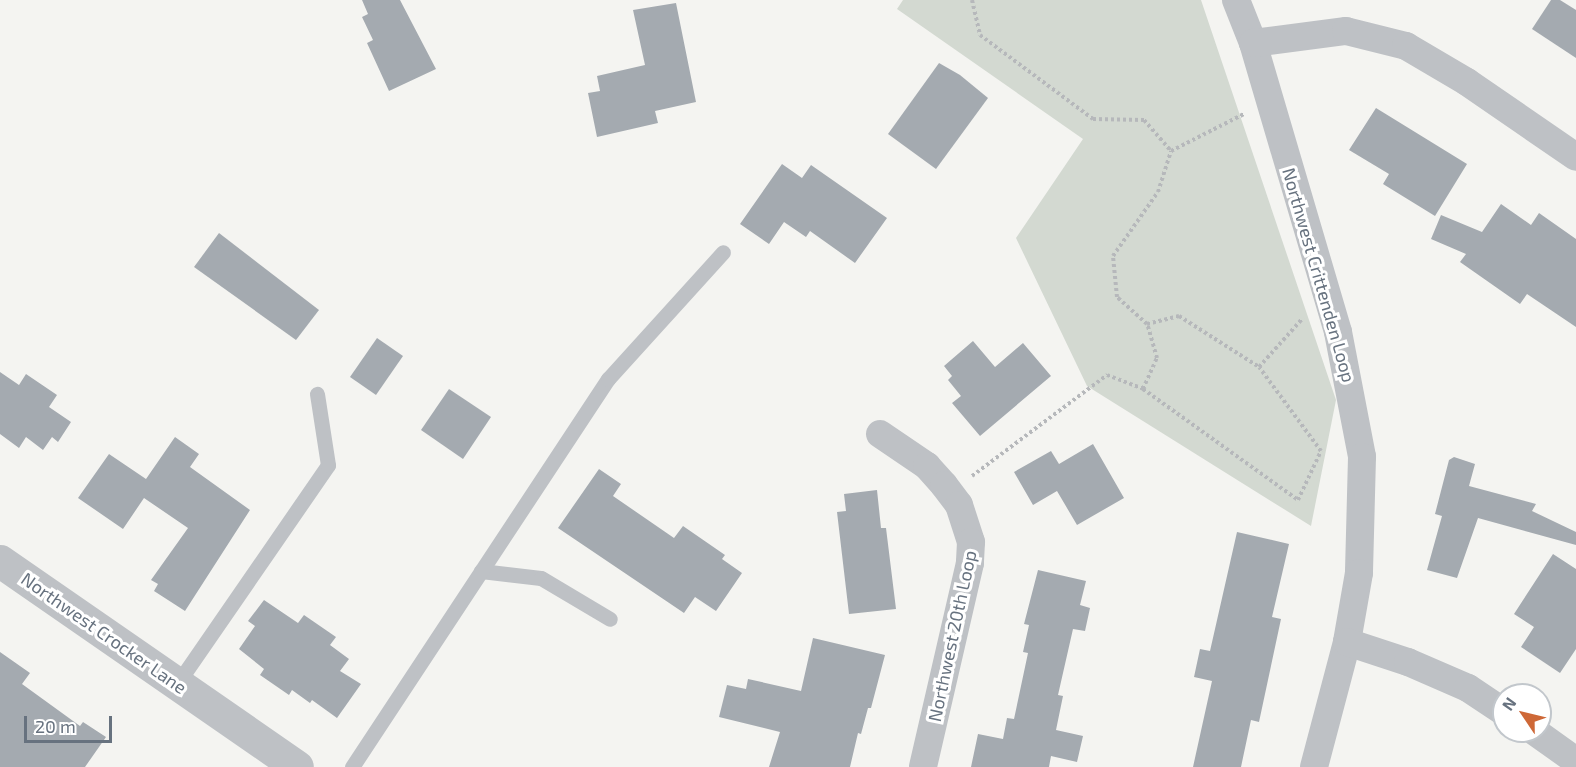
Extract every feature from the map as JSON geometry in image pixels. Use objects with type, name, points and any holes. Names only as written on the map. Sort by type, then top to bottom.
[{"type":"street","name":"Northwest Crittenden Loop","points":[[1236,0],[1253,43],[1268,101],[1349,372],[1362,457],[1359,573],[1347,642],[1314,767]]},
{"type":"street","points":[[1253,43],[1346,31],[1406,46],[1467,82],[1576,157]]},
{"type":"street","name":"Northwest 20th Loop","points":[[880,434],[927,466],[950,492],[968,523],[970,563],[923,767]]},
{"type":"street","name":"Northwest Crocker Lane","points":[[0,561],[297,767]]},
{"type":"street","points":[[1347,642],[1408,662],[1468,688],[1492,704]]},
{"type":"street","points":[[1551,743],[1576,760]]},
{"type":"lane","points":[[352,767],[608,379],[723,252]]},
{"type":"lane","points":[[177,684],[328,465],[317,394]]},
{"type":"lane","points":[[481,571],[541,578],[610,619]]},
{"type":"path","points":[[972,0],[980,35],[1093,119],[1144,120],[1171,151]]},
{"type":"path","points":[[1143,389],[1157,358],[1147,324],[1117,297],[1113,256],[1158,192],[1171,151],[1268,101]]},
{"type":"path","points":[[1259,367],[1307,313],[1330,304]]},
{"type":"path","points":[[950,492],[1107,375],[1143,389],[1298,500],[1321,452],[1259,367],[1179,316],[1147,324]]},
{"type":"shaded area","points":[[903,0],[1201,0],[1336,400],[1311,526],[1087,386],[1016,238],[1083,139],[897,9]]},
{"type":"building","points":[[362,0],[400,0],[436,69],[389,91],[367,43],[373,40],[362,17],[368,14]]},
{"type":"building","points":[[1551,0],[1560,0],[1576,10],[1576,58],[1532,29]]},
{"type":"building","points":[[676,3],[696,102],[655,111],[658,123],[597,137],[588,93],[600,91],[597,76],[645,65],[633,10]]},
{"type":"building","points":[[939,63],[960,75],[988,98],[936,169],[888,134]]},
{"type":"building","points":[[1376,108],[1467,164],[1435,216],[1383,184],[1389,174],[1349,150]]},
{"type":"building","points":[[782,164],[802,178],[811,165],[887,218],[855,263],[810,231],[806,237],[784,222],[769,244],[740,224]]},
{"type":"building","points":[[1501,204],[1531,225],[1539,213],[1576,239],[1576,327],[1527,294],[1520,304],[1460,262],[1466,254],[1431,239],[1441,215],[1482,232]]},
{"type":"building","points":[[219,233],[319,310],[296,340],[194,267]]},
{"type":"building","points":[[377,338],[403,356],[376,395],[350,377]]},
{"type":"building","points":[[973,341],[995,367],[1023,343],[1051,376],[980,436],[952,403],[961,396],[948,380],[952,376],[944,366]]},
{"type":"building","points":[[0,372],[19,385],[26,374],[57,395],[49,407],[71,422],[58,442],[52,437],[43,450],[26,437],[19,448],[0,434]]},
{"type":"building","points":[[449,389],[491,417],[463,459],[421,430]]},
{"type":"building","points":[[175,437],[199,454],[190,467],[250,510],[185,611],[154,591],[158,584],[151,580],[188,528],[144,498],[123,529],[78,498],[109,454],[146,479]]},
{"type":"building","points":[[1093,444],[1124,498],[1077,525],[1057,491],[1033,505],[1014,472],[1051,451],[1059,464]]},
{"type":"building","points":[[1454,457],[1475,464],[1469,486],[1536,504],[1532,511],[1576,532],[1576,545],[1478,518],[1457,578],[1427,570],[1442,516],[1435,514],[1449,460]]},
{"type":"building","points":[[599,469],[621,484],[613,496],[674,538],[683,526],[725,555],[722,559],[742,573],[716,611],[695,597],[684,613],[558,528]]},
{"type":"building","points":[[877,490],[881,528],[886,528],[896,609],[849,614],[837,512],[846,511],[844,494]]},
{"type":"building","points":[[1237,532],[1289,544],[1272,617],[1281,619],[1259,722],[1251,720],[1241,767],[1193,767],[1212,681],[1194,677],[1200,649],[1210,651]]},
{"type":"building","points":[[1553,554],[1576,569],[1576,649],[1560,673],[1521,647],[1534,627],[1514,614]]},
{"type":"building","points":[[1038,570],[1086,581],[1080,605],[1090,608],[1085,631],[1073,629],[1058,695],[1063,696],[1056,730],[1083,736],[1077,762],[1051,756],[1049,767],[971,767],[978,734],[1003,739],[1007,718],[1014,719],[1028,653],[1023,652],[1029,625],[1024,624]]},
{"type":"building","points":[[264,600],[298,623],[304,615],[336,637],[330,645],[349,659],[340,671],[361,684],[337,718],[312,700],[310,703],[292,690],[289,695],[260,675],[264,669],[239,649],[255,626],[248,621]]},
{"type":"building","points":[[813,638],[885,655],[871,708],[868,708],[861,734],[858,733],[850,767],[769,767],[780,732],[719,717],[727,685],[746,689],[748,679],[801,691]]},
{"type":"building","points":[[0,652],[30,673],[22,684],[80,726],[83,722],[106,737],[85,767],[0,767]]}]
